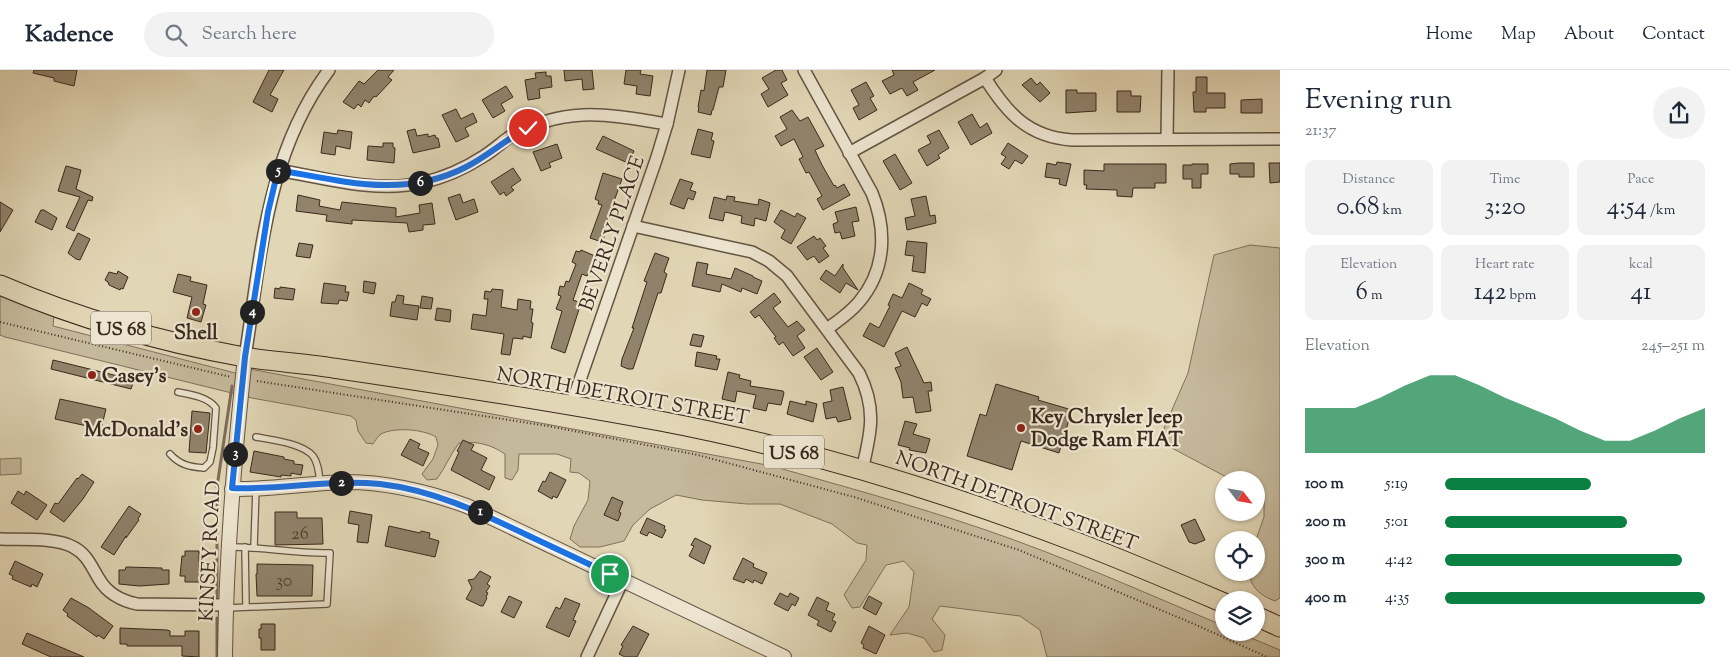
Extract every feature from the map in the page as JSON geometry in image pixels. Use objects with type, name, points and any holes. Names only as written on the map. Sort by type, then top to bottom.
[{"type":"highway","name":"NORTH DETROIT STREET","points":[[0,286],[94,321],[163,339],[245,357],[330,367],[711,431],[862,470],[978,506],[1060,536],[1215,599]]},
{"type":"highway","points":[[1265,620],[1280,627]]},
{"type":"street","points":[[245,357],[268,212],[278,170],[297,122],[329,70]]},
{"type":"street","name":"BEVERLY PLACE","points":[[571,406],[666,124],[679,70]]},
{"type":"street","points":[[804,70],[872,193],[882,229],[882,250],[877,272],[866,293],[850,312],[828,330]]},
{"type":"street","points":[[850,153],[985,78],[996,70]]},
{"type":"street","points":[[1167,140],[1168,70]]},
{"type":"street","points":[[985,78],[1000,102],[1011,115],[1045,135],[1072,140],[1280,139]]},
{"type":"street","points":[[278,170],[366,185],[407,185],[432,180],[457,171],[485,155],[510,137],[528,128],[558,118],[580,114],[602,114],[666,124]]},
{"type":"street","points":[[633,226],[743,249],[776,265],[788,276],[859,373],[869,398],[872,429],[862,470]]},
{"type":"street","name":"KINSEY ROAD","points":[[225,657],[228,547],[245,357]]},
{"type":"street","points":[[232,488],[256,489],[324,484],[379,484],[416,490],[443,498],[467,506],[624,580],[775,655]]},
{"type":"street","points":[[0,539],[46,541],[72,546],[90,561],[99,580],[107,589],[126,602],[225,607]]},
{"type":"street","points":[[587,657],[624,580]]},
{"type":"lane","points":[[170,454],[177,461],[191,467],[204,468],[210,462],[213,448],[216,408],[212,403],[200,397],[178,392]]},
{"type":"lane","points":[[256,437],[292,444],[308,452],[316,463],[324,484]]},
{"type":"lane","points":[[254,547],[256,489]]},
{"type":"lane","points":[[225,607],[246,608],[327,604],[330,553],[310,554],[254,547],[228,547]]},
{"type":"lane","points":[[245,547],[246,608]]},
{"type":"path","points":[[0,322],[231,377]]},
{"type":"path","points":[[257,380],[548,426],[689,453],[854,497],[1019,550],[1267,657]]},
{"type":"shaded area","points":[[1250,245],[1280,248],[1280,598],[1275,601],[1265,597],[1265,591],[1257,591],[1251,581],[1265,581],[1265,531],[1259,531],[1263,521],[1265,521],[1265,471],[1215,471],[1170,447],[1164,428],[1188,373],[1214,255]]},
{"type":"shaded area","points":[[0,289],[54,315],[53,326],[243,375],[244,368],[772,466],[929,511],[1011,539],[1072,562],[1215,622],[1215,641],[1258,641],[1280,650],[1280,657],[1047,657],[1040,630],[1020,616],[940,606],[932,619],[945,635],[942,650],[934,652],[924,638],[907,633],[890,635],[909,607],[914,572],[904,561],[886,565],[860,607],[852,608],[844,595],[866,560],[867,545],[857,543],[832,524],[780,504],[747,504],[702,500],[676,495],[650,509],[633,525],[624,541],[600,547],[580,547],[570,539],[574,526],[588,500],[590,481],[579,473],[570,472],[571,459],[557,454],[519,454],[518,470],[512,480],[505,478],[505,454],[483,444],[472,442],[459,443],[437,479],[427,480],[422,474],[433,459],[438,445],[436,437],[430,434],[393,430],[381,434],[373,444],[366,443],[358,431],[356,420],[351,416],[252,398],[0,335]]},
{"type":"shaded area","points":[[21,458],[21,474],[0,475],[0,459]]},
{"type":"building","points":[[34,70],[77,70],[74,86],[54,81],[54,78],[33,73]]},
{"type":"building","points":[[269,70],[284,70],[270,95],[278,99],[272,112],[253,102]]},
{"type":"building","points":[[378,70],[394,70],[388,77],[392,80],[376,97],[374,96],[369,103],[365,100],[361,107],[358,104],[354,109],[343,102],[359,81],[364,84]]},
{"type":"building","points":[[564,70],[592,70],[594,89],[583,90],[582,79],[565,81]]},
{"type":"building","points":[[626,70],[641,70],[640,74],[653,76],[650,96],[636,94],[637,86],[624,84]]},
{"type":"building","points":[[707,70],[726,70],[723,87],[719,87],[711,115],[698,112],[701,90],[704,91]]},
{"type":"building","points":[[776,70],[782,70],[787,80],[781,83],[788,95],[768,107],[761,94],[769,89],[762,78]]},
{"type":"building","points":[[892,70],[935,70],[913,82],[918,90],[907,96],[902,88],[890,94],[882,81],[894,75]]},
{"type":"building","points":[[546,72],[546,76],[551,76],[552,87],[539,89],[540,98],[528,100],[525,80],[536,78],[535,73]]},
{"type":"building","points":[[1196,77],[1207,77],[1207,93],[1225,93],[1225,108],[1206,108],[1206,112],[1194,112],[1193,92],[1196,92]]},
{"type":"building","points":[[1031,78],[1037,85],[1040,82],[1050,93],[1040,102],[1022,85]]},
{"type":"building","points":[[866,82],[874,96],[870,98],[877,110],[859,120],[853,108],[859,105],[851,90]]},
{"type":"building","points":[[506,86],[513,97],[501,104],[505,111],[493,118],[482,100]]},
{"type":"building","points":[[1066,90],[1077,90],[1077,93],[1096,93],[1096,111],[1066,113]]},
{"type":"building","points":[[1117,91],[1131,91],[1131,96],[1141,96],[1140,112],[1117,112]]},
{"type":"building","points":[[1262,99],[1262,113],[1241,113],[1241,100]]},
{"type":"building","points":[[456,109],[461,119],[473,113],[477,122],[465,128],[469,136],[456,142],[442,115]]},
{"type":"building","points":[[792,110],[800,121],[808,117],[824,146],[815,150],[822,165],[834,186],[837,188],[844,184],[850,195],[823,210],[817,199],[822,196],[809,172],[806,173],[799,159],[803,157],[794,139],[781,146],[775,136],[787,129],[780,117]]},
{"type":"building","points":[[972,114],[980,128],[987,123],[992,133],[971,145],[958,122]]},
{"type":"building","points":[[415,129],[417,136],[428,134],[428,137],[435,135],[438,138],[440,147],[413,153],[407,131]]},
{"type":"building","points":[[698,129],[713,133],[711,140],[714,141],[710,158],[691,154]]},
{"type":"building","points":[[338,130],[352,132],[350,149],[336,146],[335,155],[321,153],[324,132],[337,134]]},
{"type":"building","points":[[939,130],[949,148],[938,155],[940,158],[927,166],[918,150],[931,143],[927,136]]},
{"type":"building","points":[[603,136],[634,151],[628,163],[596,149]]},
{"type":"building","points":[[383,143],[393,143],[395,148],[394,163],[367,160],[368,146],[383,147]]},
{"type":"building","points":[[1008,143],[1028,156],[1022,164],[1015,160],[1009,169],[1001,164],[1006,157],[1001,154]]},
{"type":"building","points":[[557,144],[562,158],[549,163],[551,167],[541,171],[533,152]]},
{"type":"building","points":[[895,154],[912,183],[900,190],[883,161]]},
{"type":"building","points":[[1057,162],[1071,164],[1066,186],[1059,184],[1060,179],[1045,177],[1047,163],[1056,165]]},
{"type":"building","points":[[1254,163],[1254,177],[1239,177],[1239,174],[1230,174],[1230,164]]},
{"type":"building","points":[[1269,163],[1280,163],[1280,182],[1270,183]]},
{"type":"building","points":[[1104,164],[1166,164],[1166,183],[1155,183],[1155,188],[1133,188],[1132,197],[1117,196],[1117,190],[1086,189],[1087,185],[1084,185],[1084,170],[1104,171]]},
{"type":"building","points":[[1208,164],[1208,174],[1201,174],[1201,188],[1192,188],[1192,179],[1183,179],[1183,165]]},
{"type":"building","points":[[66,166],[81,170],[76,189],[93,197],[92,201],[88,200],[74,231],[66,227],[80,197],[58,191]]},
{"type":"building","points":[[513,168],[521,180],[511,187],[514,190],[506,196],[504,192],[500,195],[491,182]]},
{"type":"building","points":[[603,173],[622,179],[604,229],[607,230],[602,242],[590,238],[602,205],[598,204],[599,201],[595,199]]},
{"type":"building","points":[[680,179],[693,183],[690,190],[696,192],[693,200],[688,198],[684,209],[670,204]]},
{"type":"building","points":[[460,194],[463,203],[474,199],[478,212],[456,220],[448,198]]},
{"type":"building","points":[[298,195],[320,200],[319,206],[340,210],[342,202],[396,208],[396,217],[420,213],[419,205],[432,203],[435,224],[423,225],[423,230],[409,232],[407,223],[352,220],[352,224],[326,221],[327,215],[296,211]]},
{"type":"building","points":[[727,196],[735,197],[734,201],[758,205],[759,199],[770,203],[766,221],[755,218],[754,226],[741,223],[742,216],[725,212],[723,221],[709,218],[714,197],[726,200]]},
{"type":"building","points":[[926,196],[930,216],[935,215],[936,223],[907,230],[905,218],[915,216],[911,199]]},
{"type":"building","points":[[0,202],[13,210],[0,232]]},
{"type":"building","points":[[856,207],[859,221],[852,222],[855,236],[842,239],[840,232],[835,233],[833,224],[838,222],[835,212]]},
{"type":"building","points":[[41,210],[57,218],[52,230],[35,222]]},
{"type":"building","points":[[781,210],[795,217],[797,213],[806,218],[791,244],[781,238],[785,230],[774,222]]},
{"type":"building","points":[[78,233],[90,239],[80,260],[68,253]]},
{"type":"building","points":[[814,236],[817,240],[820,238],[826,246],[823,248],[829,256],[819,263],[814,256],[807,260],[797,247]]},
{"type":"building","points":[[907,241],[927,243],[925,273],[912,271],[914,256],[905,255]]},
{"type":"building","points":[[299,243],[313,245],[310,258],[296,256]]},
{"type":"building","points":[[581,250],[595,256],[587,276],[582,274],[573,300],[581,303],[565,353],[551,348],[562,311],[556,309],[561,296],[558,295],[560,286],[564,287],[566,281],[569,282],[576,264],[572,262],[576,251],[580,252]]},
{"type":"building","points":[[655,253],[669,258],[664,272],[667,274],[661,293],[658,293],[633,369],[628,369],[621,366],[622,359],[634,328],[632,328],[647,282],[644,281]]},
{"type":"building","points":[[697,262],[708,264],[706,274],[731,279],[735,268],[753,276],[762,281],[757,294],[742,288],[741,292],[722,284],[720,292],[692,286]]},
{"type":"building","points":[[843,264],[843,268],[858,290],[846,283],[840,293],[820,279],[826,270],[835,276]]},
{"type":"building","points":[[118,271],[128,277],[123,289],[121,288],[120,290],[109,285],[105,280],[109,272],[117,274]]},
{"type":"building","points":[[178,274],[191,277],[190,281],[207,285],[203,304],[206,305],[201,322],[187,318],[192,297],[173,292]]},
{"type":"building","points":[[364,281],[376,283],[374,294],[363,292]]},
{"type":"building","points":[[324,283],[346,286],[345,292],[349,292],[347,301],[339,300],[338,304],[321,303]]},
{"type":"building","points":[[909,283],[923,290],[921,294],[931,299],[927,306],[922,303],[915,317],[902,311],[884,347],[863,336],[870,323],[879,328],[890,306],[888,305],[893,294],[902,298]]},
{"type":"building","points":[[280,287],[295,289],[293,300],[274,298],[275,288],[280,289]]},
{"type":"building","points":[[492,289],[503,290],[501,307],[517,310],[518,299],[531,301],[530,309],[533,309],[531,322],[533,323],[531,338],[523,336],[523,339],[513,338],[510,355],[501,354],[504,334],[471,329],[473,314],[486,316],[488,299],[484,299],[485,291],[491,292]]},
{"type":"building","points":[[774,293],[781,302],[773,308],[788,327],[797,321],[805,330],[797,336],[805,348],[793,356],[783,342],[779,345],[774,338],[776,337],[759,315],[755,318],[750,312]]},
{"type":"building","points":[[397,295],[404,296],[403,304],[419,306],[417,320],[390,316],[392,302],[395,302]]},
{"type":"building","points":[[422,296],[433,298],[431,309],[420,308]]},
{"type":"building","points":[[437,308],[451,310],[450,322],[435,320]]},
{"type":"building","points":[[693,334],[704,336],[701,347],[690,345]]},
{"type":"building","points":[[907,347],[924,383],[931,382],[932,391],[928,391],[931,411],[916,413],[913,397],[903,398],[901,382],[895,368],[901,366],[895,353]]},
{"type":"building","points":[[817,348],[833,372],[821,380],[804,357]]},
{"type":"building","points":[[697,352],[717,356],[716,359],[720,359],[717,370],[695,366]]},
{"type":"building","name":"Casey's","points":[[53,360],[134,380],[131,389],[51,369]]},
{"type":"building","points":[[728,372],[740,375],[739,378],[751,381],[750,386],[783,391],[781,405],[768,403],[766,411],[753,408],[756,395],[737,391],[735,402],[722,399]]},
{"type":"building","name":"Key Chrysler Jeep Dodge Ram FIAT","points":[[996,384],[1039,397],[1038,400],[1072,410],[1059,453],[1021,441],[1012,470],[967,456],[980,414],[986,416]]},
{"type":"building","points":[[843,387],[851,419],[838,422],[836,417],[826,419],[823,403],[832,401],[830,390]]},
{"type":"building","points":[[60,399],[106,409],[101,429],[55,419]]},
{"type":"building","points":[[790,401],[806,405],[806,401],[817,404],[813,422],[787,414]]},
{"type":"building","name":"McDonald's","points":[[192,411],[210,413],[206,453],[189,452]]},
{"type":"building","points":[[905,421],[917,424],[913,434],[930,439],[926,453],[909,450],[910,448],[898,445]]},
{"type":"building","points":[[410,439],[420,444],[418,448],[429,453],[423,466],[401,455]]},
{"type":"building","points":[[463,440],[474,445],[471,450],[487,458],[481,470],[495,477],[489,490],[451,470]]},
{"type":"building","points":[[254,451],[284,457],[284,459],[294,461],[294,464],[303,465],[301,475],[291,473],[291,476],[281,475],[281,477],[250,472]]},
{"type":"building","points":[[550,472],[566,480],[557,498],[553,496],[552,499],[538,491]]},
{"type":"building","points":[[82,474],[94,482],[64,522],[50,512],[55,503],[58,504]]},
{"type":"building","points":[[18,491],[24,495],[26,491],[47,505],[37,520],[11,503]]},
{"type":"building","points":[[612,497],[623,502],[618,521],[604,515]]},
{"type":"building","points":[[129,506],[141,514],[139,520],[114,555],[101,547]]},
{"type":"building","points":[[350,511],[372,515],[368,543],[357,542],[359,525],[348,523]]},
{"type":"building","points":[[275,512],[297,512],[297,518],[322,518],[323,544],[275,545]]},
{"type":"building","points":[[647,518],[665,526],[664,529],[666,530],[662,538],[649,532],[647,536],[640,533]]},
{"type":"building","points":[[1195,519],[1205,540],[1195,544],[1189,542],[1181,525]]},
{"type":"building","points":[[389,526],[420,533],[421,531],[430,533],[429,538],[439,541],[435,557],[385,546]]},
{"type":"building","points":[[695,538],[711,546],[704,564],[689,556],[694,546],[691,545]]},
{"type":"building","points":[[185,551],[199,551],[199,582],[185,582],[185,576],[180,576],[182,556],[185,556]]},
{"type":"building","points":[[743,558],[754,564],[753,567],[767,573],[762,584],[754,580],[753,583],[746,579],[744,583],[733,579]]},
{"type":"building","points":[[15,561],[43,574],[37,587],[32,584],[31,587],[12,579],[13,576],[9,574]]},
{"type":"building","points":[[257,564],[313,565],[312,596],[257,596]]},
{"type":"building","points":[[126,567],[162,568],[162,570],[169,570],[169,584],[139,586],[119,584],[119,570],[125,570]]},
{"type":"building","points":[[480,571],[491,577],[487,584],[490,586],[486,592],[488,593],[487,598],[483,606],[466,599],[472,588],[468,580],[474,579]]},
{"type":"building","points":[[780,593],[788,597],[790,593],[799,598],[795,606],[792,604],[788,611],[774,604]]},
{"type":"building","points":[[509,596],[522,602],[514,618],[501,612]]},
{"type":"building","points":[[869,596],[882,603],[876,615],[863,608]]},
{"type":"building","points":[[817,597],[829,603],[826,610],[835,614],[832,620],[836,622],[831,632],[817,625],[819,621],[808,615]]},
{"type":"building","points":[[71,598],[89,608],[113,626],[104,639],[98,635],[97,637],[67,616],[68,614],[63,610]]},
{"type":"building","points":[[565,598],[580,604],[573,620],[576,621],[569,637],[546,627],[556,607],[560,609]]},
{"type":"building","points":[[261,624],[275,624],[275,650],[261,650],[259,629],[261,629]]},
{"type":"building","points":[[633,626],[649,634],[637,657],[625,657],[619,654],[623,646],[621,645]]},
{"type":"building","points":[[869,626],[885,635],[876,654],[863,648],[864,645],[861,643]]},
{"type":"building","points":[[120,628],[167,630],[170,631],[170,636],[185,636],[185,631],[199,631],[199,657],[182,656],[182,646],[127,646],[127,644],[120,644]]},
{"type":"building","points":[[27,633],[84,657],[51,657],[22,644]]},
{"type":"waterway","points":[[217,487],[232,386]]},
{"type":"waterway","points":[[217,504],[217,597]]},
{"type":"waterway","points":[[217,618],[217,657]]},
{"type":"place","name":"Shell","points":[[196,312]]},
{"type":"place","name":"Casey's","points":[[92,375]]},
{"type":"place","name":"Key Chrysler Jeep Dodge Ram FIAT","points":[[1021,428]]},
{"type":"place","name":"McDonald's","points":[[198,429]]},
{"type":"route","points":[[528,128],[510,137],[467,166],[446,176],[420,183],[386,186],[366,185],[278,170],[268,212],[245,357],[232,488],[256,489],[360,482],[416,490],[467,506],[610,574]]}]
